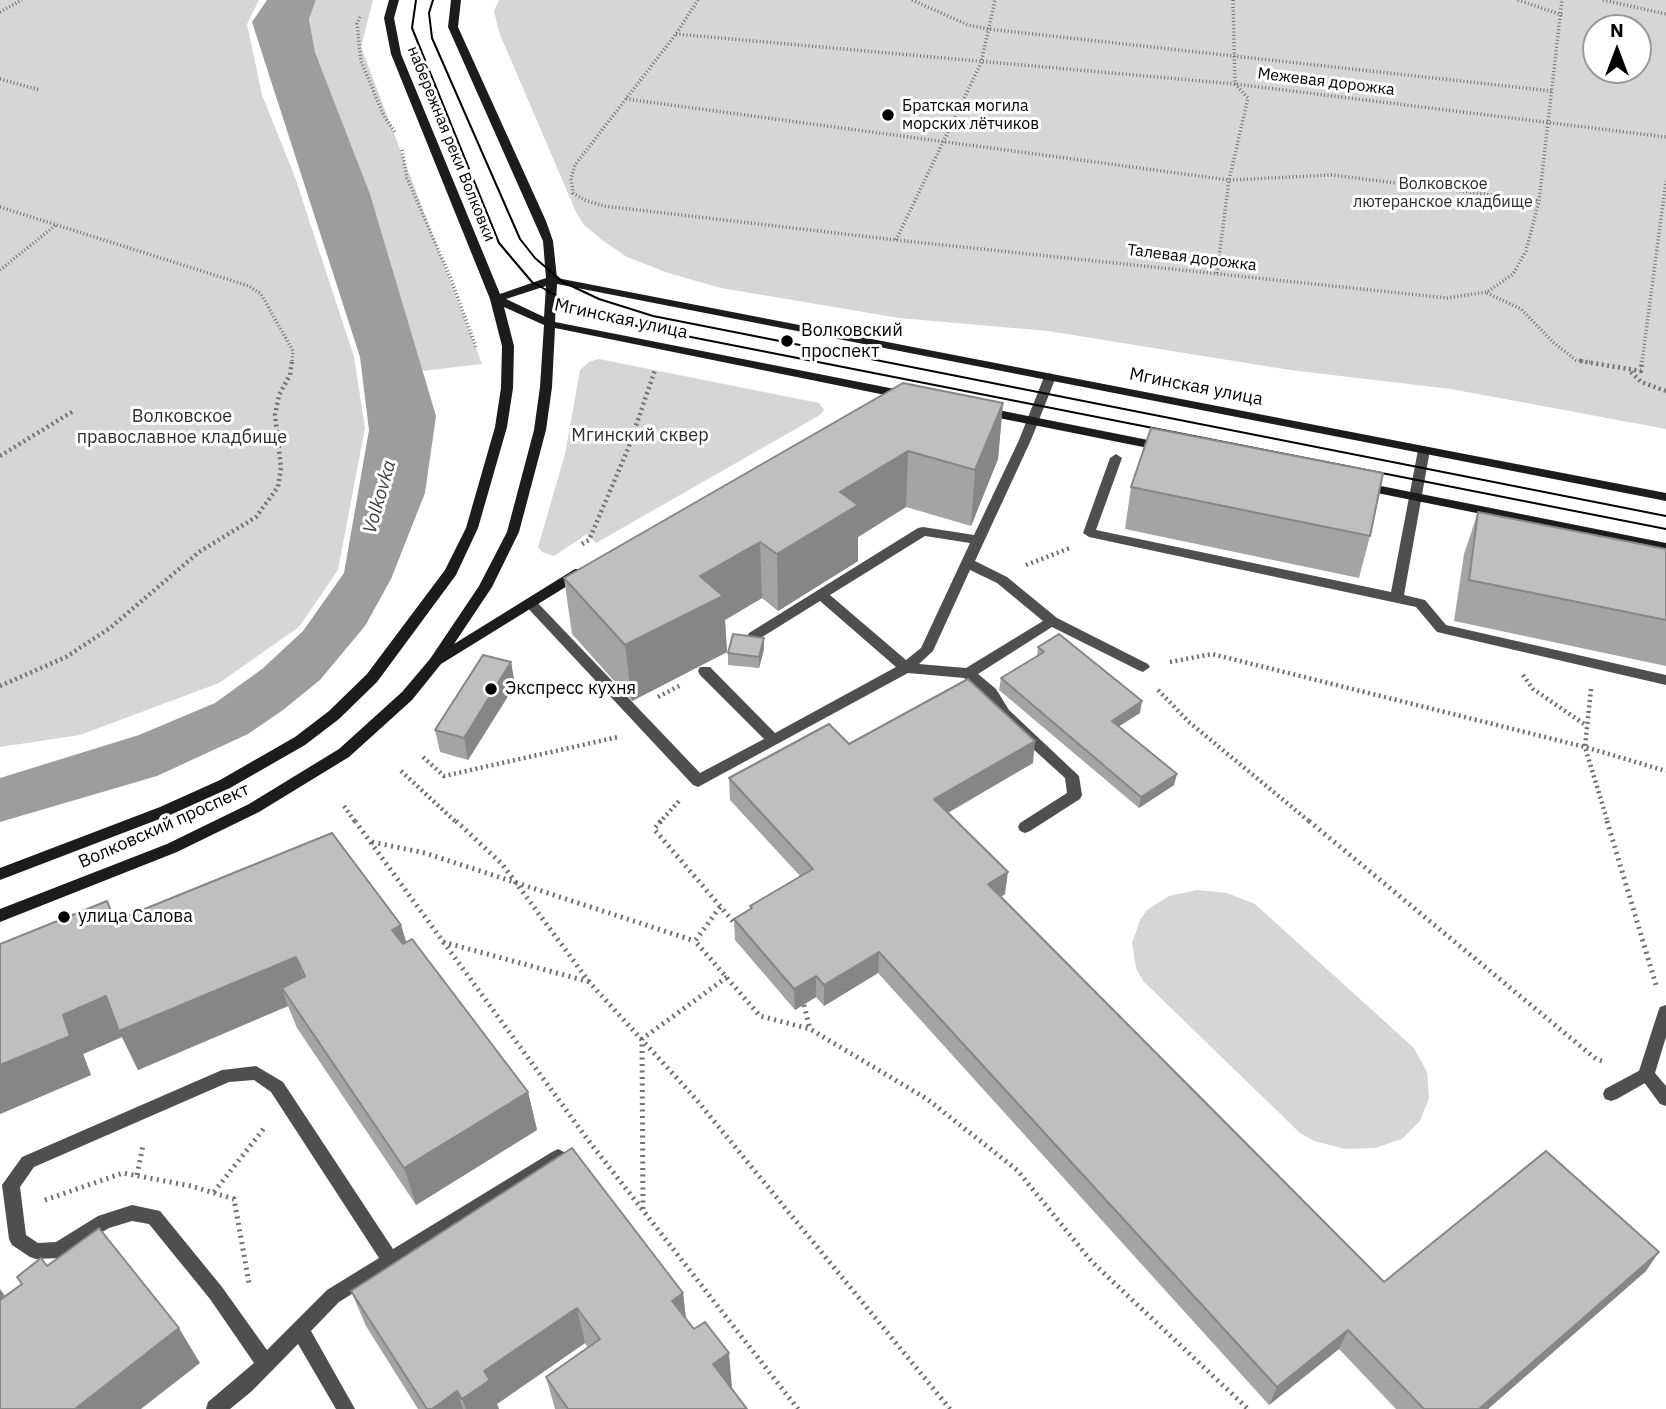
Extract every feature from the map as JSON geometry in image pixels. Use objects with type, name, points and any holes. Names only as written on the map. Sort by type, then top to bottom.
[{"type":"street","name":"набережная реки Волковки","points":[[394,0],[389,18],[396,54],[496,299]]},
{"type":"street","points":[[456,0],[453,27],[541,221],[548,241],[552,280]]},
{"type":"street","name":"Мгинская улица","points":[[496,299],[552,280],[1666,497]]},
{"type":"street","name":"Волковский проспект","points":[[0,916],[172,848],[306,779],[374,729],[435,662],[485,587],[513,532],[540,430],[552,280]]},
{"type":"street","name":"Мгинская улица","points":[[496,299],[550,324],[916,397]]},
{"type":"street","name":"Волковский проспект","points":[[0,874],[165,811],[225,784],[300,741],[334,715],[372,678],[451,572],[472,528],[501,427],[508,388],[508,346],[496,299]]},
{"type":"street","points":[[530,603],[698,781],[906,668],[926,652],[980,540],[1050,377]]},
{"type":"street","points":[[870,404],[890,392]]},
{"type":"street","points":[[968,407],[1180,450]]},
{"type":"street","points":[[1397,598],[1424,450]]},
{"type":"street","points":[[1116,458],[1088,533],[1420,603],[1442,629],[1666,680]]},
{"type":"street","points":[[1351,484],[1666,547]]},
{"type":"street","points":[[754,636],[923,531],[980,540]]},
{"type":"street","points":[[435,662],[597,562]]},
{"type":"street","points":[[969,564],[995,576],[1052,621],[1143,667]]},
{"type":"street","points":[[821,595],[906,668],[968,673],[1052,621]]},
{"type":"street","points":[[705,671],[774,740]]},
{"type":"street","points":[[968,673],[991,694],[1004,714],[1072,776],[1075,795],[1025,827]]},
{"type":"street","points":[[1611,1094],[1646,1074],[1665,1013]]},
{"type":"street","points":[[266,1364],[216,1293],[154,1217],[132,1213],[104,1222],[59,1250],[36,1251],[18,1239],[11,1185],[28,1162],[228,1075],[256,1073],[276,1087],[391,1261]]},
{"type":"street","points":[[1646,1074],[1666,1099]]},
{"type":"street","points":[[215,1409],[266,1364],[333,1296],[558,1157]]},
{"type":"street","points":[[300,1330],[346,1409]]},
{"type":"path","points":[[0,12],[22,0]]},
{"type":"path","points":[[625,99],[676,34],[698,0]]},
{"type":"path","points":[[912,0],[968,25],[988,29],[1552,91]]},
{"type":"path","points":[[896,240],[981,62],[995,0]]},
{"type":"path","points":[[1217,273],[1229,180],[1248,98],[1235,84],[1233,0]]},
{"type":"path","points":[[1518,0],[1562,15]]},
{"type":"path","name":"Талевая дорожка","points":[[625,99],[575,165],[571,178],[573,193],[584,200],[604,206],[896,240],[1078,257],[1447,298],[1486,292],[1513,274],[1526,251],[1539,201],[1562,0]]},
{"type":"path","points":[[1603,0],[1666,15]]},
{"type":"path","points":[[362,13],[357,24],[362,61],[384,116],[398,136]]},
{"type":"path","name":"Межевая дорожка","points":[[676,34],[1235,84],[1666,137]]},
{"type":"path","points":[[0,79],[40,90]]},
{"type":"path","points":[[625,99],[1229,180],[1332,175],[1539,201]]},
{"type":"path","points":[[401,145],[407,178],[451,279],[476,348],[476,357]]},
{"type":"path","points":[[1486,292],[1521,309],[1554,343],[1576,360],[1632,372],[1641,371],[1666,181]]},
{"type":"path","points":[[0,207],[249,286],[261,295],[293,351],[290,374],[279,395],[275,415],[281,468],[278,487],[270,501],[256,517],[200,552],[110,628],[66,657],[0,686]]},
{"type":"path","points":[[0,270],[58,224]]},
{"type":"path","points":[[578,547],[589,540],[628,449],[656,372],[650,363]]},
{"type":"path","points":[[1632,372],[1641,382],[1666,391]]},
{"type":"path","points":[[0,456],[75,410]]},
{"type":"path","points":[[995,576],[1081,544],[1088,533]]},
{"type":"path","points":[[1501,643],[1533,689],[1587,726]]},
{"type":"path","points":[[1646,1074],[1596,1059],[1189,722],[1163,699],[1143,667],[1212,654],[1585,747],[1666,771]]},
{"type":"path","points":[[1594,664],[1585,747],[1665,1013]]},
{"type":"path","points":[[423,757],[444,776],[650,730]]},
{"type":"path","points":[[401,771],[502,864],[590,983],[695,1098],[950,1409]]},
{"type":"path","points":[[698,781],[654,829],[744,935]]},
{"type":"path","points":[[344,806],[643,1211],[798,1409]]},
{"type":"path","points":[[370,841],[425,853],[695,941],[760,1016],[810,1029],[927,1099],[1017,1170],[1092,1262],[1248,1409]]},
{"type":"path","points":[[695,941],[720,907]]},
{"type":"path","points":[[443,942],[590,983]]},
{"type":"path","points":[[642,1040],[727,977]]},
{"type":"path","points":[[804,1005],[810,1029]]},
{"type":"path","points":[[642,1040],[643,1211]]},
{"type":"path","points":[[214,1192],[285,1101]]},
{"type":"green space","name":"Волковское православное кладбище","points":[[0,0],[259,0],[247,24],[262,95],[295,177],[354,357],[365,428],[338,570],[299,627],[219,683],[80,735],[0,747]]},
{"type":"green space","points":[[316,0],[373,0],[361,47],[482,364],[422,371],[370,194],[315,52],[309,19]]},
{"type":"green space","name":"Волковское лютеранское кладбище","points":[[499,0],[1666,0],[1666,429],[1451,389],[1290,370],[1048,331],[899,318],[721,288],[668,273],[627,257],[583,224],[499,32],[494,11]]},
{"type":"green space","name":"Мгинский сквер","points":[[599,359],[819,403],[824,410],[820,415],[596,543],[587,534],[554,556],[542,552],[538,547],[565,454],[580,370],[589,362]]},
{"type":"green space","points":[[1197,890],[1227,893],[1255,904],[1414,1048],[1427,1072],[1429,1098],[1420,1121],[1402,1139],[1375,1148],[1345,1149],[1314,1141],[1300,1133],[1143,981],[1136,968],[1132,943],[1140,920],[1147,910],[1169,896]]},
{"type":"water","name":"Volkovka","points":[[267,0],[316,0],[309,19],[315,52],[370,194],[436,416],[425,493],[391,579],[365,626],[320,680],[283,710],[248,734],[157,776],[0,822],[0,778],[139,735],[215,703],[262,669],[303,631],[344,573],[369,430],[360,357],[252,22]]},
{"type":"building","points":[[903,383],[1003,403],[975,470],[908,451],[840,492],[858,505],[777,554],[760,542],[700,576],[723,596],[625,645],[564,578]]},
{"type":"building","points":[[1151,428],[1383,473],[1370,536],[1131,487]]},
{"type":"building","points":[[1478,512],[1666,549],[1666,620],[1469,580]]},
{"type":"building","points":[[733,634],[764,638],[759,657],[728,653]]},
{"type":"building","points":[[1059,634],[1142,701],[1112,721],[1177,774],[1141,797],[1001,678],[1044,652],[1038,647]]},
{"type":"building","points":[[483,655],[511,662],[464,738],[435,730]]},
{"type":"building","points":[[968,679],[1035,741],[934,799],[1008,872],[988,884],[1384,1282],[1546,1151],[1659,1252],[1479,1409],[1424,1409],[1348,1330],[1277,1387],[879,952],[824,985],[816,976],[794,989],[734,919],[752,908],[750,906],[813,869],[729,778],[829,724],[849,744]]},
{"type":"building","points":[[332,833],[401,925],[392,930],[403,944],[412,939],[528,1092],[404,1168],[282,988],[305,976],[296,957],[119,1031],[106,996],[63,1015],[70,1036],[0,1065],[0,944],[107,901],[115,921]]},
{"type":"building","points":[[572,1148],[683,1293],[672,1301],[694,1329],[705,1322],[729,1353],[713,1364],[747,1409],[568,1409],[546,1377],[600,1339],[577,1308],[484,1371],[490,1380],[462,1399],[457,1391],[432,1409],[427,1409],[351,1291]]},
{"type":"building","points":[[99,1228],[179,1328],[75,1409],[0,1409],[0,1300],[22,1284],[17,1277],[41,1258],[47,1266]]},
{"type":"tram line","points":[[416,0],[412,28],[499,243],[532,282],[575,306],[640,327],[1666,529]]},
{"type":"tram line","points":[[433,0],[429,13],[432,38],[520,239],[535,258],[563,282],[599,299],[653,316],[1666,516]]},
{"type":"place","name":"Братская могила морских лётчиков","points":[[888,115]]},
{"type":"place","name":"Волковский проспект","points":[[787,341]]},
{"type":"place","name":"Экспресс кухня","points":[[491,689]]},
{"type":"place","name":"улица Салова","points":[[64,917]]}]
